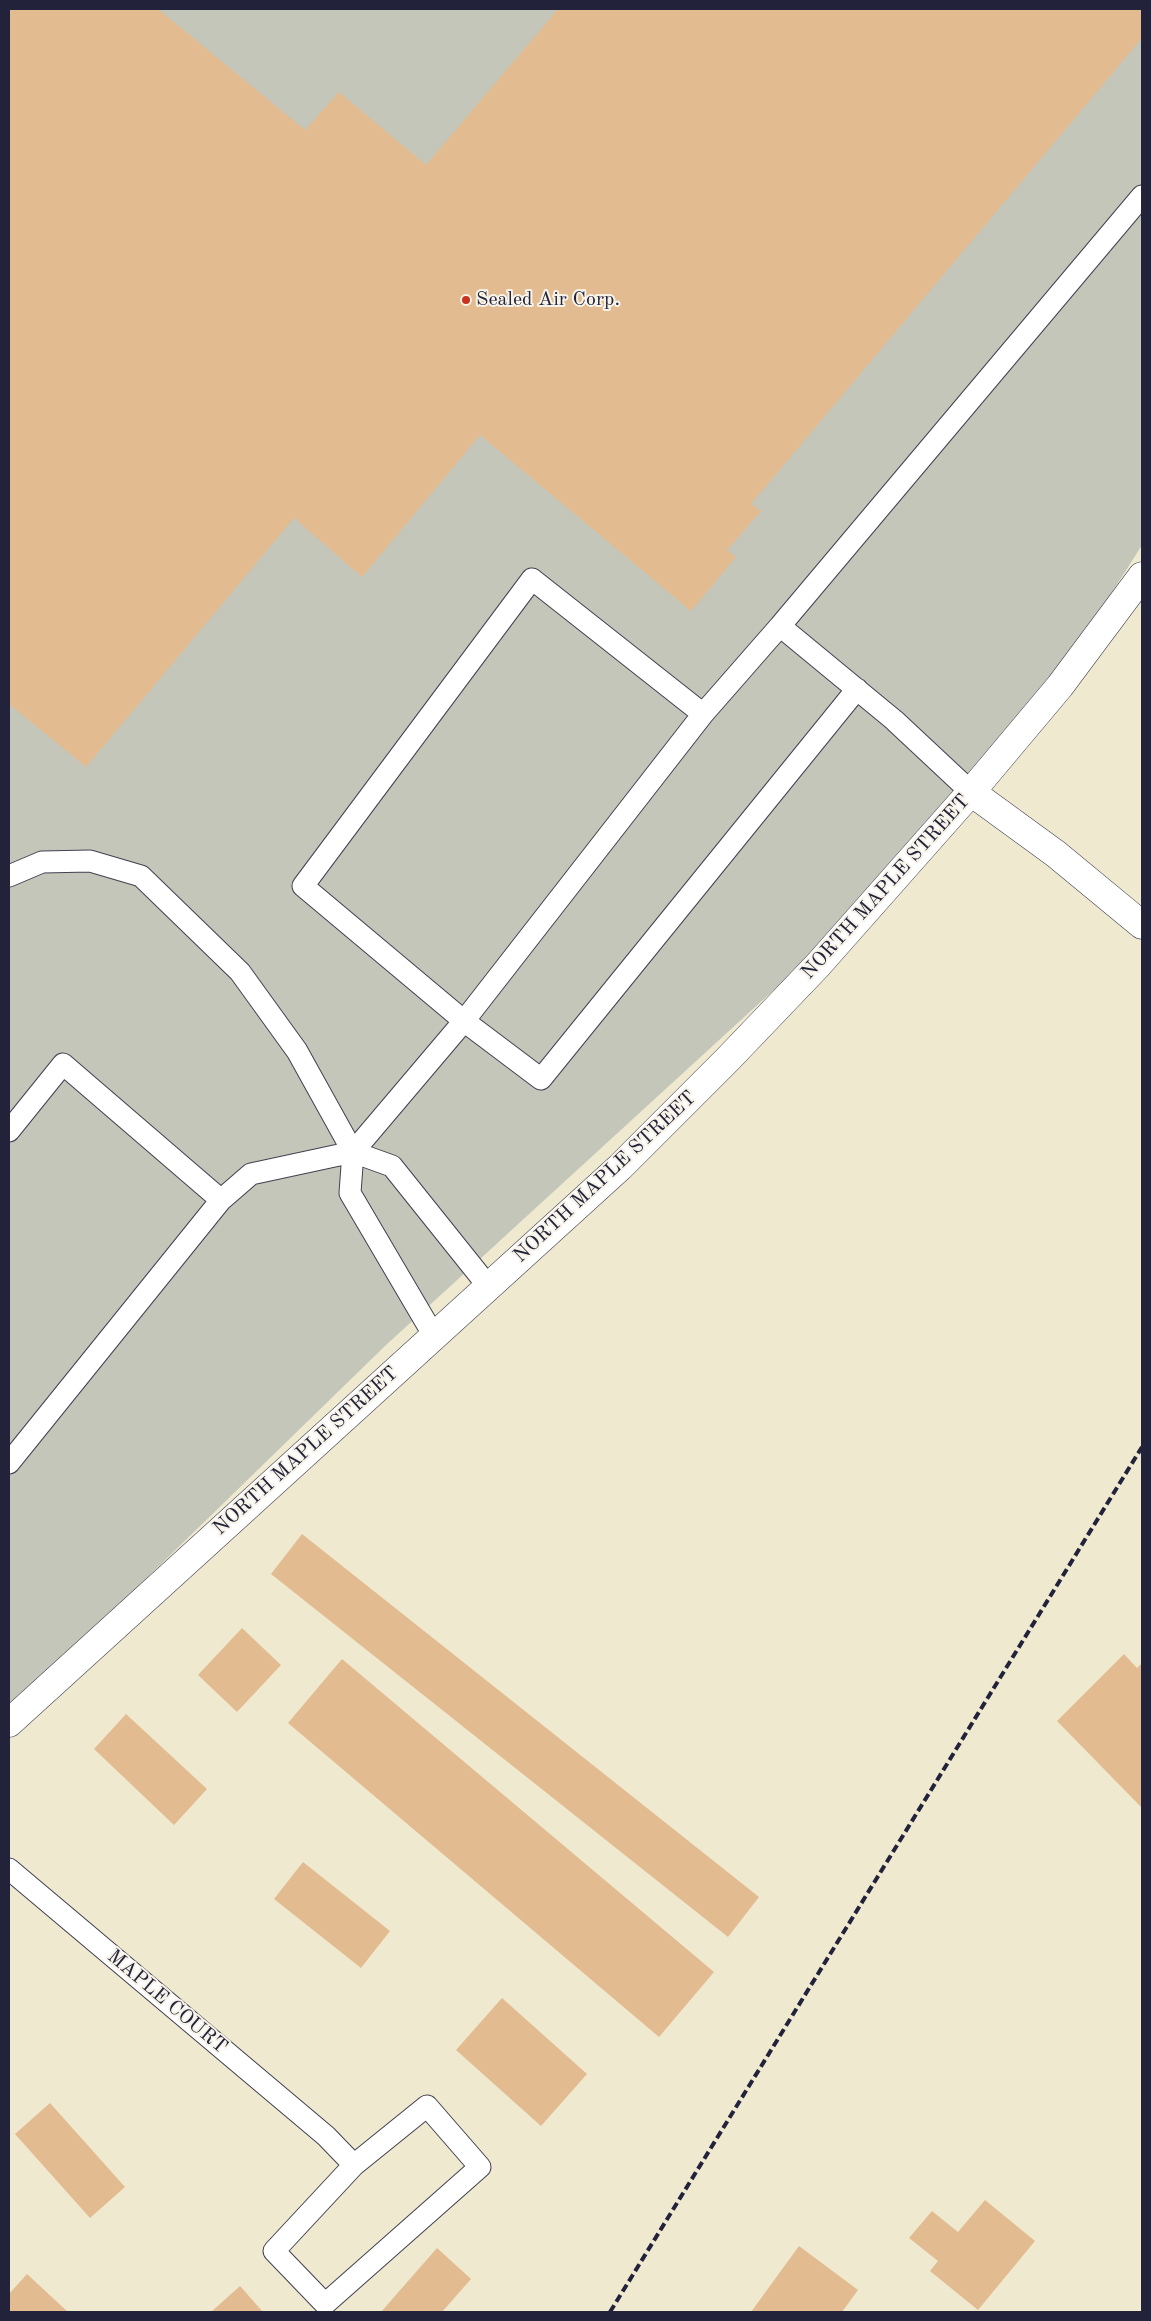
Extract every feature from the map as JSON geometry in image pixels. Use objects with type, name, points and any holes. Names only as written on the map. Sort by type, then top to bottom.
[{"type":"street","name":"NORTH MAPLE STREET","points":[[9,1723],[620,1167],[728,1059],[824,958],[971,792],[1060,686],[1142,576]]},
{"type":"street","points":[[971,792],[1056,854],[1142,925]]},
{"type":"lane","points":[[353,1152],[464,1021],[704,714],[1142,196]]},
{"type":"lane","points":[[704,714],[532,580],[303,886],[464,1021],[541,1078],[857,689]]},
{"type":"lane","points":[[780,626],[894,720],[971,792]]},
{"type":"lane","points":[[9,876],[42,862],[90,861],[141,876],[240,972],[297,1051],[353,1152],[350,1193],[434,1336]]},
{"type":"lane","points":[[9,1131],[63,1064],[222,1200]]},
{"type":"lane","points":[[9,1463],[222,1200],[251,1174],[353,1152],[392,1166],[488,1286]]},
{"type":"lane","name":"MAPLE COURT","points":[[9,1869],[326,2136],[354,2166]]},
{"type":"lane","points":[[427,2106],[480,2166],[325,2304],[274,2251],[354,2166],[427,2106]]},
{"type":"shaded area","points":[[9,9],[1142,9],[1142,545],[979,802],[385,1346],[9,1712]]},
{"type":"building","name":"Sealed Air Corp.","points":[[9,9],[158,9],[305,130],[339,92],[426,165],[558,9],[1142,9],[1142,38],[751,504],[761,511],[727,550],[736,557],[691,611],[480,435],[362,577],[294,518],[86,767],[9,704]]},
{"type":"building","points":[[302,1534],[759,1897],[728,1937],[271,1574]]},
{"type":"building","points":[[242,1628],[281,1665],[237,1712],[198,1675]]},
{"type":"building","points":[[1124,1654],[1137,1668],[1142,1663],[1142,1808],[1057,1721]]},
{"type":"building","points":[[342,1659],[714,1972],[659,2037],[288,1723]]},
{"type":"building","points":[[126,1714],[207,1789],[174,1825],[94,1749]]},
{"type":"building","points":[[303,1862],[390,1931],[361,1968],[274,1899]]},
{"type":"building","points":[[502,1998],[587,2074],[541,2126],[456,2050]]},
{"type":"building","points":[[50,2103],[125,2187],[90,2218],[15,2134]]},
{"type":"building","points":[[985,2200],[1035,2241],[978,2310],[930,2271],[938,2261],[909,2238],[932,2211],[958,2232]]},
{"type":"building","points":[[799,2246],[858,2290],[842,2312],[751,2312]]},
{"type":"building","points":[[437,2248],[471,2279],[442,2312],[381,2312]]},
{"type":"building","points":[[27,2274],[68,2312],[9,2312],[9,2294]]},
{"type":"building","points":[[240,2286],[263,2312],[211,2312]]},
{"type":"railway","points":[[610,2312],[1142,1447]]},
{"type":"place","name":"Sealed Air Corp.","points":[[466,300]]}]
